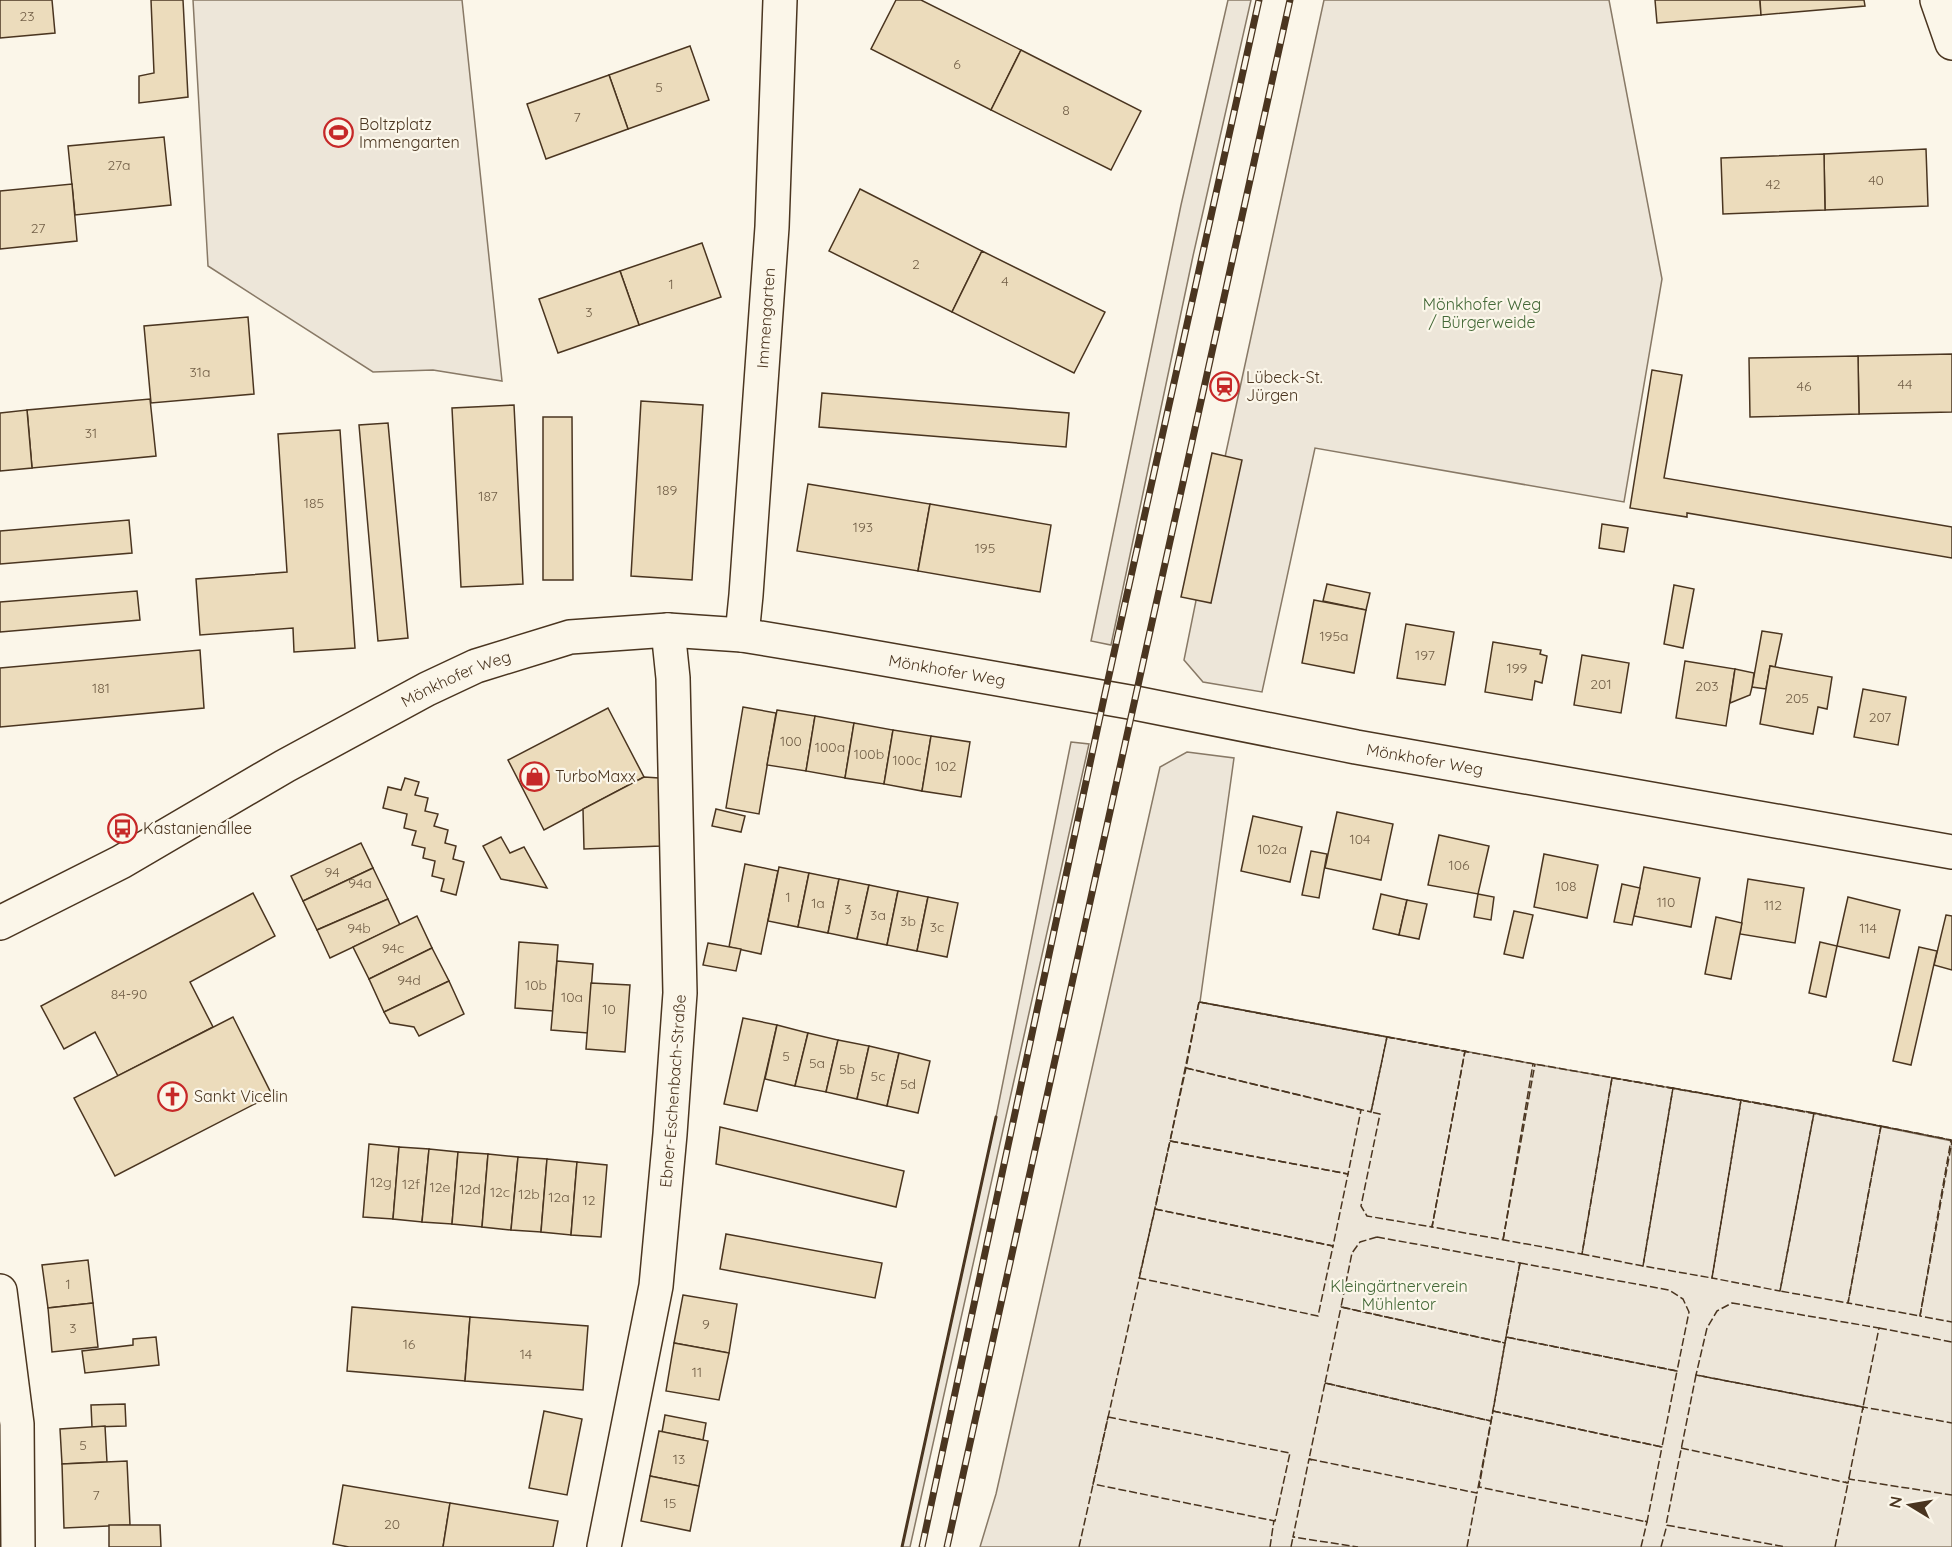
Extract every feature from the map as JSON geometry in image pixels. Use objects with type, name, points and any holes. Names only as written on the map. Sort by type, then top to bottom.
[{"type":"street","name":"Immengarten","points":[[742,634],[772,227],[780,0]]},
{"type":"street","points":[[1937,0],[1952,44]]},
{"type":"street","name":"Mönkhofer Weg","points":[[0,923],[121,862],[285,766],[427,689],[476,666],[570,637],[668,630],[742,634],[1114,699],[1368,749],[1952,852]]},
{"type":"street","name":"Ebner-Eschenbach-Straße","points":[[604,1547],[657,1286],[680,1005],[673,678],[668,630]]},
{"type":"street","points":[[0,1291],[18,1547]]},
{"type":"green space","name":"Boltzplatz Immengarten","points":[[193,0],[462,0],[502,381],[433,370],[373,372],[208,266]]},
{"type":"green space","points":[[1228,0],[1251,0],[1193,256],[1111,645],[1091,641],[1181,205]]},
{"type":"green space","name":"Mönkhofer Weg / Bürgerweide","points":[[1324,0],[1609,0],[1662,279],[1624,502],[1315,448],[1262,692],[1203,682],[1184,660],[1225,457]]},
{"type":"green space","points":[[1071,742],[1089,744],[910,1547],[902,1547],[996,1117]]},
{"type":"green space","name":"Kleingärtnerverein Mühlentor","points":[[1187,752],[1234,758],[1200,1002],[1814,1113],[1952,1141],[1952,1547],[980,1547],[996,1494],[1160,767]]},
{"type":"building","points":[[0,0],[52,0],[55,33],[0,38]]},
{"type":"building","points":[[151,0],[183,0],[188,97],[139,103],[139,76],[154,73]]},
{"type":"building","points":[[896,0],[921,0],[1021,50],[991,110],[871,49]]},
{"type":"building","points":[[1655,0],[1760,0],[1761,15],[1657,23]]},
{"type":"building","points":[[1760,0],[1864,0],[1865,6],[1761,15]]},
{"type":"building","points":[[690,46],[709,100],[628,129],[609,75]]},
{"type":"building","points":[[1021,50],[1141,111],[1111,170],[991,110]]},
{"type":"building","points":[[609,75],[628,129],[546,159],[527,104]]},
{"type":"building","points":[[164,137],[171,205],[75,215],[68,146]]},
{"type":"building","points":[[1926,149],[1928,206],[1825,210],[1824,154]]},
{"type":"building","points":[[1824,154],[1825,210],[1723,214],[1721,158]]},
{"type":"building","points":[[72,184],[77,241],[0,249],[0,191]]},
{"type":"building","points":[[860,189],[982,251],[952,312],[829,251]]},
{"type":"building","points":[[702,243],[721,297],[639,325],[620,271]]},
{"type":"building","points":[[982,251],[1105,312],[1074,373],[952,312]]},
{"type":"building","points":[[620,271],[639,325],[558,353],[539,299]]},
{"type":"building","points":[[248,317],[254,394],[151,403],[144,326]]},
{"type":"building","points":[[1952,354],[1952,412],[1859,414],[1858,356]]},
{"type":"building","points":[[1858,356],[1859,414],[1750,417],[1749,358]]},
{"type":"building","points":[[1652,370],[1682,375],[1664,478],[1952,527],[1952,558],[1687,513],[1687,517],[1630,508]]},
{"type":"building","points":[[822,393],[1069,413],[1066,447],[819,427]]},
{"type":"building","points":[[150,399],[156,456],[32,468],[27,410]]},
{"type":"building","points":[[641,401],[703,405],[692,580],[631,576]]},
{"type":"building","points":[[514,405],[523,584],[461,587],[452,408]]},
{"type":"building","points":[[27,410],[32,468],[0,471],[0,413]]},
{"type":"building","points":[[543,417],[572,417],[573,580],[543,580]]},
{"type":"building","points":[[388,423],[408,638],[378,641],[359,425]]},
{"type":"building","points":[[340,430],[355,648],[294,652],[293,628],[200,635],[196,579],[287,572],[278,434]]},
{"type":"building","points":[[1212,453],[1242,460],[1211,603],[1181,597]]},
{"type":"building","points":[[808,484],[930,504],[918,571],[797,551]]},
{"type":"building","points":[[930,504],[1051,525],[1040,592],[918,571]]},
{"type":"building","points":[[129,520],[132,553],[0,564],[0,531]]},
{"type":"building","points":[[1602,524],[1628,528],[1624,552],[1599,548]]},
{"type":"building","points":[[1327,584],[1370,593],[1366,610],[1323,601]]},
{"type":"building","points":[[1674,585],[1694,589],[1683,648],[1664,644]]},
{"type":"building","points":[[137,591],[140,620],[0,632],[0,602]]},
{"type":"building","points":[[1314,600],[1366,610],[1354,673],[1302,663]]},
{"type":"building","points":[[1406,624],[1454,632],[1445,685],[1397,678]]},
{"type":"building","points":[[1762,631],[1782,634],[1775,667],[1770,666],[1766,689],[1752,687]]},
{"type":"building","points":[[1493,642],[1541,650],[1540,654],[1547,656],[1542,683],[1535,681],[1532,700],[1485,692]]},
{"type":"building","points":[[200,650],[204,708],[0,727],[0,668]]},
{"type":"building","points":[[1582,655],[1629,663],[1621,713],[1574,705]]},
{"type":"building","points":[[1685,661],[1735,669],[1726,726],[1676,718]]},
{"type":"building","points":[[1770,666],[1832,677],[1827,709],[1818,707],[1813,734],[1760,724]]},
{"type":"building","points":[[1735,669],[1754,673],[1752,687],[1750,695],[1730,703]]},
{"type":"building","points":[[1863,689],[1906,697],[1898,745],[1854,737]]},
{"type":"building","points":[[743,707],[776,713],[759,814],[726,808]]},
{"type":"building","points":[[608,708],[644,777],[544,830],[508,760]]},
{"type":"building","points":[[777,710],[815,716],[806,771],[767,765]]},
{"type":"building","points":[[815,716],[854,723],[845,778],[806,771]]},
{"type":"building","points":[[854,723],[893,730],[884,784],[845,778]]},
{"type":"building","points":[[893,730],[931,736],[922,791],[884,784]]},
{"type":"building","points":[[931,736],[970,742],[961,797],[922,791]]},
{"type":"building","points":[[644,777],[659,778],[661,846],[584,849],[583,809]]},
{"type":"building","points":[[405,778],[419,782],[415,795],[428,798],[425,811],[438,814],[434,826],[448,830],[445,843],[456,846],[453,859],[464,862],[456,895],[441,891],[444,879],[432,876],[435,861],[423,858],[425,848],[412,845],[416,831],[404,828],[407,814],[383,808],[388,787],[401,790]]},
{"type":"building","points":[[716,809],[745,816],[741,832],[712,826]]},
{"type":"building","points":[[1337,812],[1393,824],[1381,880],[1325,868]]},
{"type":"building","points":[[1253,816],[1302,827],[1290,882],[1241,871]]},
{"type":"building","points":[[1439,835],[1489,846],[1478,894],[1428,885]]},
{"type":"building","points":[[501,837],[510,853],[524,847],[547,888],[501,879],[483,846]]},
{"type":"building","points":[[361,843],[373,868],[303,901],[291,876]]},
{"type":"building","points":[[1311,851],[1327,854],[1319,898],[1302,895]]},
{"type":"building","points":[[1544,854],[1598,865],[1587,918],[1534,907]]},
{"type":"building","points":[[745,864],[778,871],[761,954],[729,947]]},
{"type":"building","points":[[779,867],[809,873],[798,927],[768,921]]},
{"type":"building","points":[[1644,867],[1700,878],[1691,927],[1634,916]]},
{"type":"building","points":[[373,868],[388,899],[317,930],[303,901]]},
{"type":"building","points":[[809,873],[839,879],[828,933],[798,927]]},
{"type":"building","points":[[839,879],[869,885],[857,939],[828,933]]},
{"type":"building","points":[[1748,879],[1804,888],[1795,943],[1740,934]]},
{"type":"building","points":[[1622,884],[1640,888],[1632,925],[1614,922]]},
{"type":"building","points":[[869,885],[898,891],[887,945],[857,939]]},
{"type":"building","points":[[898,891],[928,897],[917,951],[887,945]]},
{"type":"building","points":[[253,893],[275,936],[190,982],[213,1027],[118,1076],[95,1032],[64,1049],[41,1006]]},
{"type":"building","points":[[1381,894],[1407,900],[1399,935],[1373,929]]},
{"type":"building","points":[[1478,894],[1494,897],[1491,920],[1474,917]]},
{"type":"building","points":[[928,897],[958,903],[947,957],[917,951]]},
{"type":"building","points":[[1848,897],[1900,910],[1889,958],[1837,946]]},
{"type":"building","points":[[388,899],[400,925],[330,958],[317,930]]},
{"type":"building","points":[[1407,900],[1427,904],[1419,939],[1399,935]]},
{"type":"building","points":[[1514,911],[1533,915],[1523,958],[1504,954]]},
{"type":"building","points":[[1946,915],[1952,916],[1952,970],[1934,965]]},
{"type":"building","points":[[417,916],[432,948],[369,979],[353,947]]},
{"type":"building","points":[[1716,917],[1742,923],[1731,979],[1705,974]]},
{"type":"building","points":[[519,942],[558,945],[553,1011],[515,1008]]},
{"type":"building","points":[[1820,942],[1837,946],[1826,997],[1809,993]]},
{"type":"building","points":[[708,943],[741,949],[736,971],[703,965]]},
{"type":"building","points":[[1919,947],[1937,951],[1911,1065],[1893,1061]]},
{"type":"building","points":[[432,948],[449,981],[384,1012],[369,979]]},
{"type":"building","points":[[557,961],[593,964],[588,1033],[551,1030]]},
{"type":"building","points":[[449,981],[464,1014],[419,1036],[414,1027],[390,1023],[384,1012]]},
{"type":"building","points":[[591,983],[630,985],[625,1052],[586,1049]]},
{"type":"building","name":"Sankt Vicelin","points":[[233,1017],[272,1095],[115,1176],[74,1098]]},
{"type":"building","points":[[743,1018],[777,1025],[757,1111],[724,1104]]},
{"type":"building","points":[[777,1025],[808,1033],[795,1086],[765,1079]]},
{"type":"building","points":[[808,1033],[838,1040],[826,1092],[795,1086]]},
{"type":"building","points":[[838,1040],[869,1046],[857,1099],[826,1092]]},
{"type":"building","points":[[869,1046],[899,1053],[887,1106],[857,1099]]},
{"type":"building","points":[[899,1053],[930,1061],[918,1113],[887,1106]]},
{"type":"building","points":[[720,1127],[904,1171],[896,1207],[716,1164]]},
{"type":"building","points":[[369,1144],[399,1147],[393,1219],[363,1217]]},
{"type":"building","points":[[399,1147],[429,1149],[422,1222],[393,1219]]},
{"type":"building","points":[[429,1149],[458,1152],[452,1224],[422,1222]]},
{"type":"building","points":[[458,1152],[488,1154],[482,1227],[452,1224]]},
{"type":"building","points":[[488,1154],[518,1157],[511,1230],[482,1227]]},
{"type":"building","points":[[518,1157],[547,1159],[541,1232],[511,1230]]},
{"type":"building","points":[[547,1159],[577,1162],[571,1235],[541,1232]]},
{"type":"building","points":[[577,1162],[607,1165],[601,1237],[571,1235]]},
{"type":"building","points":[[726,1234],[882,1263],[875,1298],[720,1269]]},
{"type":"building","points":[[88,1260],[93,1303],[48,1308],[42,1265]]},
{"type":"building","points":[[683,1295],[737,1304],[729,1353],[674,1343]]},
{"type":"building","points":[[93,1303],[98,1347],[52,1352],[48,1308]]},
{"type":"building","points":[[352,1307],[470,1317],[465,1381],[347,1371]]},
{"type":"building","points":[[470,1317],[588,1326],[583,1390],[465,1381]]},
{"type":"building","points":[[156,1337],[159,1365],[85,1373],[82,1351],[133,1345],[133,1339]]},
{"type":"building","points":[[674,1343],[729,1353],[719,1400],[666,1391]]},
{"type":"building","points":[[125,1404],[126,1426],[92,1427],[91,1405]]},
{"type":"building","points":[[544,1411],[582,1419],[567,1495],[529,1488]]},
{"type":"building","points":[[665,1415],[706,1423],[703,1440],[662,1432]]},
{"type":"building","points":[[105,1426],[107,1462],[62,1464],[60,1429]]},
{"type":"building","points":[[659,1431],[708,1441],[699,1486],[650,1476]]},
{"type":"building","points":[[127,1461],[130,1525],[64,1528],[62,1464]]},
{"type":"building","points":[[650,1476],[699,1486],[690,1531],[641,1521]]},
{"type":"building","points":[[343,1485],[450,1503],[443,1547],[349,1547],[333,1544]]},
{"type":"building","points":[[450,1503],[558,1521],[553,1547],[443,1547]]},
{"type":"building","points":[[109,1525],[160,1525],[161,1547],[109,1547]]},
{"type":"railway","points":[[922,1547],[1104,698],[1259,0]]},
{"type":"railway","points":[[947,1547],[1290,0]]},
{"type":"fence","points":[[1199,1002],[1387,1037],[1371,1112],[1186,1068],[1199,1002]]},
{"type":"fence","points":[[1079,1547],[1199,1002],[1951,1140],[1920,1316],[1952,1322]]},
{"type":"fence","points":[[1387,1037],[1465,1051],[1432,1227],[1367,1216],[1361,1206],[1380,1114],[1371,1112],[1387,1037]]},
{"type":"fence","points":[[1468,1052],[1465,1051],[1432,1227],[1582,1254],[1612,1078],[1609,1077]]},
{"type":"fence","points":[[1503,1240],[1533,1064]]},
{"type":"fence","points":[[1503,1240],[1535,1064]]},
{"type":"fence","points":[[1186,1068],[1361,1110],[1348,1174],[1170,1141],[1186,1068]]},
{"type":"fence","points":[[1612,1078],[1673,1088],[1643,1266],[1582,1254],[1612,1078]]},
{"type":"fence","points":[[1673,1088],[1741,1100],[1712,1278],[1643,1266],[1673,1088]]},
{"type":"fence","points":[[1741,1100],[1814,1113],[1780,1291],[1712,1278],[1741,1100]]},
{"type":"fence","points":[[1814,1113],[1881,1126],[1848,1303],[1780,1291],[1814,1113]]},
{"type":"fence","points":[[1881,1126],[1951,1140],[1920,1316],[1848,1303],[1881,1126]]},
{"type":"fence","points":[[1170,1141],[1348,1174],[1333,1246],[1155,1209],[1170,1141]]},
{"type":"fence","points":[[1155,1209],[1333,1246],[1318,1316],[1139,1278],[1155,1209]]},
{"type":"fence","points":[[1377,1237],[1520,1263],[1505,1343],[1341,1307],[1352,1253],[1360,1242],[1377,1237]]},
{"type":"fence","points":[[1520,1263],[1669,1290],[1683,1299],[1689,1312],[1677,1371],[1506,1337],[1520,1263]]},
{"type":"fence","points":[[1732,1303],[1879,1328],[1863,1407],[1696,1375],[1707,1328],[1717,1311],[1732,1303]]},
{"type":"fence","points":[[1341,1307],[1505,1343],[1491,1421],[1325,1383],[1341,1307]]},
{"type":"fence","points":[[1879,1328],[1952,1342]]},
{"type":"fence","points":[[1506,1337],[1677,1371],[1662,1447],[1493,1411],[1506,1337]]},
{"type":"fence","points":[[1681,1448],[1848,1483],[1863,1407],[1696,1375],[1666,1525],[1786,1547]]},
{"type":"fence","points":[[1325,1383],[1491,1421],[1477,1493],[1309,1459],[1325,1383]]},
{"type":"fence","points":[[1863,1410],[1863,1407],[1952,1423]]},
{"type":"fence","points":[[1493,1411],[1662,1447],[1647,1522],[1479,1487],[1493,1411]]},
{"type":"fence","points":[[1108,1417],[1290,1453],[1275,1521],[1093,1484],[1108,1417]]},
{"type":"fence","points":[[1312,1460],[1309,1459],[1293,1537],[1358,1547]]},
{"type":"fence","points":[[1849,1477],[1849,1479],[1952,1495]]},
{"type":"fence","points":[[1835,1547],[1848,1483],[1845,1482]]},
{"type":"fence","points":[[1467,1547],[1477,1493]]},
{"type":"fence","points":[[1270,1547],[1274,1520]]},
{"type":"fence","points":[[1641,1547],[1647,1522],[1645,1521]]},
{"type":"fence","points":[[1661,1547],[1667,1525]]},
{"type":"fence","points":[[1291,1547],[1293,1537],[1295,1537]]},
{"type":"wall","points":[[902,1547],[996,1117]]},
{"type":"place","name":"Boltzplatz Immengarten","points":[[338,133]]},
{"type":"place","name":"Lübeck-St. Jürgen","points":[[1225,386]]},
{"type":"place","name":"TurboMaxx","points":[[534,776]]},
{"type":"place","name":"Kastanienallee","points":[[122,828]]},
{"type":"place","name":"Sankt Vicelin","points":[[173,1096]]}]
